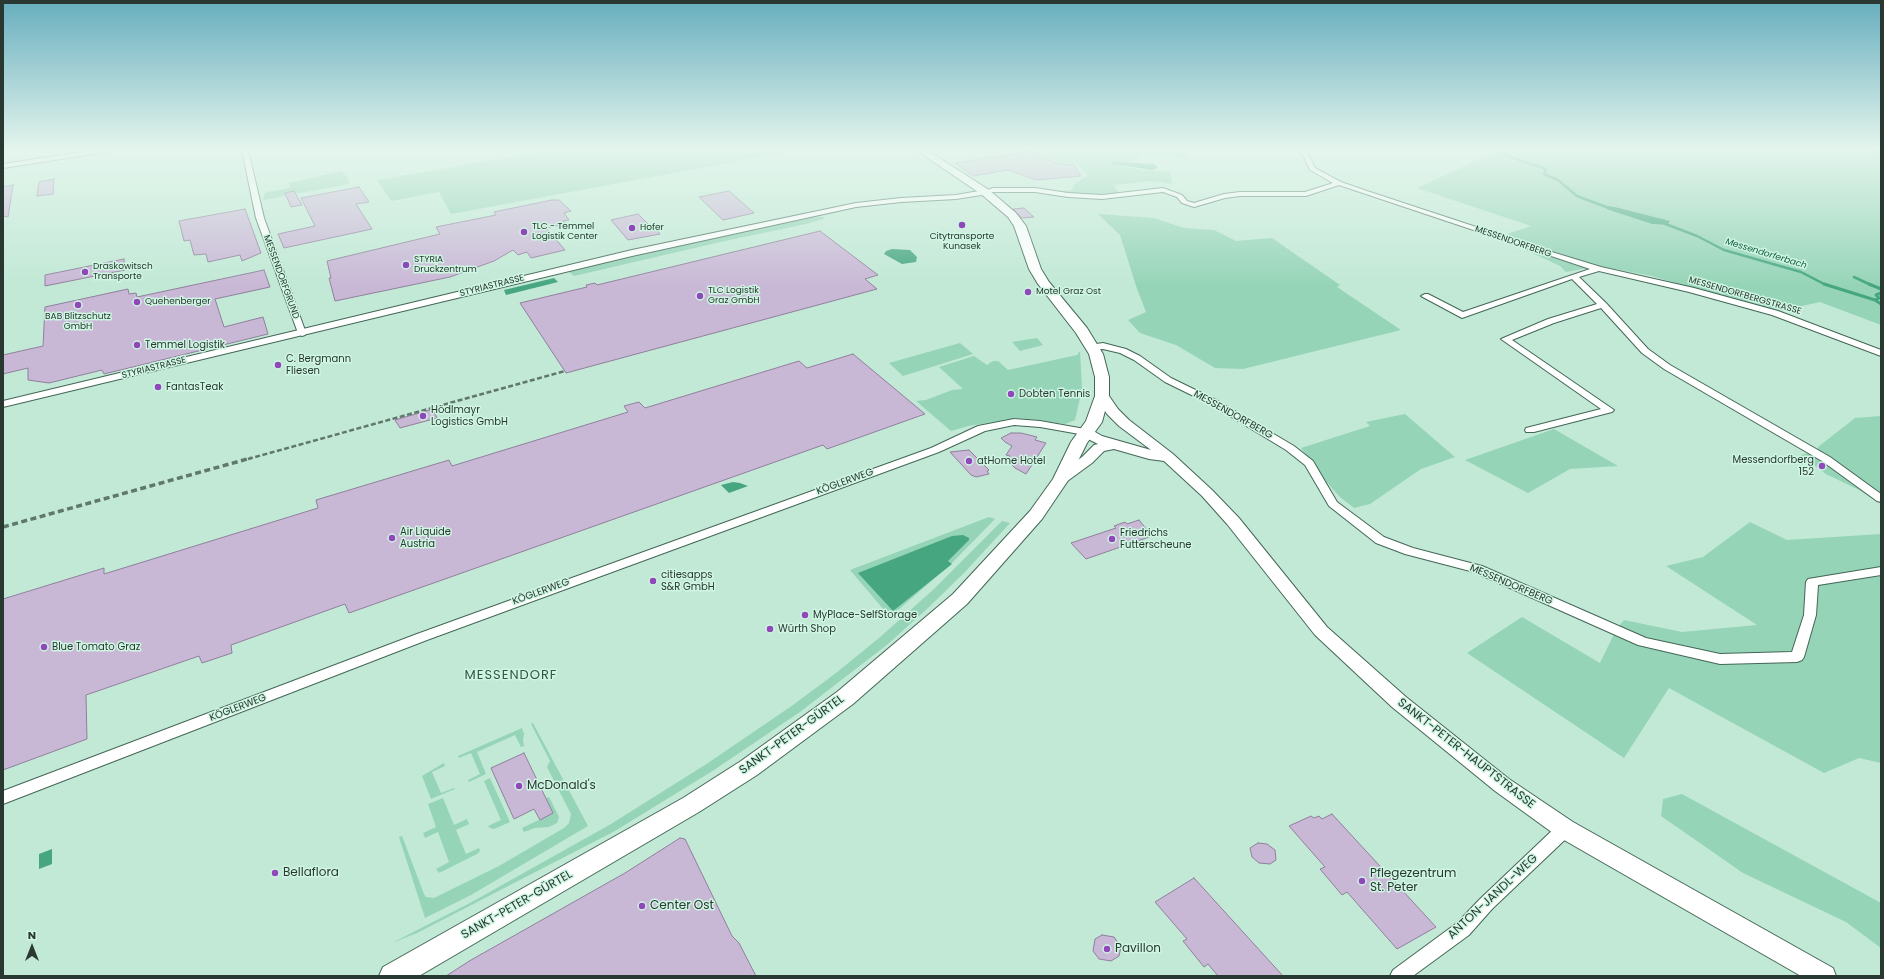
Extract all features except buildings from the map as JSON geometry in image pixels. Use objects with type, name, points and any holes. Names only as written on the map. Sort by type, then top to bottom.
[{"type":"main road","points":[[989,196],[1012,215],[1020,226],[1035,269],[1044,284],[1093,347],[1100,364],[1102,396]]},
{"type":"main road","name":"SANKT-PETER-GÜRTEL","points":[[393,976],[691,805],[748,768],[845,698],[960,599],[1007,549],[1036,515],[1061,479],[1085,432],[1094,422],[1102,396]]},
{"type":"main road","name":"SANKT-PETER-HAUPTSTRASSE","points":[[1102,396],[1120,419],[1208,493],[1234,521],[1321,631],[1405,707],[1502,785],[1565,829],[1824,976]]},
{"type":"main road","points":[[1085,432],[1098,439],[1154,456],[1163,454]]},
{"type":"main road","name":"SANKT-PETER-HAUPTSTRASSE","points":[[1085,432],[1105,434],[1163,454]]},
{"type":"main road","points":[[1061,479],[1087,460],[1100,448],[1116,444]]},
{"type":"street","name":"MESSENDORFGRUND","points":[[255,196],[260,218],[302,333]]},
{"type":"street","name":"STYRIASTRASSE","points":[[3,404],[302,333],[632,252],[849,207],[901,200],[964,196]]},
{"type":"street","points":[[1080,196],[1102,197],[1113,196]]},
{"type":"street","points":[[1179,196],[1184,202],[1194,205],[1227,196]]},
{"type":"street","name":"MESSENDORFBERG","points":[[1377,196],[1552,255],[1600,269]]},
{"type":"street","points":[[1425,296],[1462,315],[1573,276],[1600,269]]},
{"type":"street","name":"MESSENDORFBERGSTRASSE","points":[[1600,269],[1691,290],[1775,313],[1881,353]]},
{"type":"street","points":[[1573,276],[1603,305],[1646,351],[1667,367],[1826,459],[1881,499]]},
{"type":"street","points":[[1530,430],[1609,410],[1505,339],[1551,321],[1603,305]]},
{"type":"street","name":"MESSENDORFBERG","points":[[1093,347],[1103,346],[1123,351],[1133,356],[1168,380],[1213,402],[1290,448],[1309,463],[1333,504],[1380,540],[1409,551],[1478,569],[1643,642],[1720,659],[1797,657],[1810,615],[1812,582],[1881,571]]},
{"type":"street","name":"KÖGLERWEG","points":[[3,798],[422,636],[935,450],[982,428],[999,423],[1023,423],[1085,432]]},
{"type":"street","name":"ANTON-JANDL-WEG","points":[[1399,976],[1463,929],[1486,904],[1565,829]]},
{"type":"shaded area","points":[[264,196],[286,196],[263,200]]},
{"type":"shaded area","points":[[387,196],[419,196],[391,201]]},
{"type":"shaded area","points":[[441,196],[550,196],[451,214]]},
{"type":"shaded area","points":[[1062,196],[1117,196],[1113,198]]},
{"type":"shaded area","points":[[1440,196],[1881,196],[1881,325],[1820,302],[1775,312],[1652,276],[1599,266],[1566,272],[1560,266],[1511,243],[1495,238],[1531,226]],"holes":[[[1605,207],[1615,207],[1669,221],[1664,225],[1652,224],[1606,209]]]},
{"type":"shaded area","points":[[1607,206],[1670,221],[1667,225],[1652,224],[1606,209]]},
{"type":"shaded area","points":[[1098,214],[1154,218],[1184,228],[1214,230],[1236,241],[1272,238],[1340,285],[1337,287],[1401,330],[1243,369],[1215,368],[1176,345],[1140,333],[1128,320],[1146,312],[1120,235]]},
{"type":"shaded area","points":[[825,217],[806,224],[574,276],[569,272],[596,264],[785,222]]},
{"type":"shaded area","points":[[892,249],[910,250],[917,257],[916,262],[902,264],[884,254],[886,251]]},
{"type":"shaded area","points":[[554,278],[558,282],[506,295],[504,290]]},
{"type":"shaded area","points":[[1037,338],[1043,345],[1020,351],[1012,342]]},
{"type":"shaded area","points":[[960,343],[973,354],[903,376],[889,363]]},
{"type":"shaded area","name":"Dobten Tennis","points":[[1080,351],[1082,388],[1080,398],[1075,420],[1065,424],[1019,418],[968,426],[951,431],[916,401],[926,400],[952,390],[963,389],[939,367],[974,356],[987,365],[993,361],[998,361],[1008,370],[1077,355]]},
{"type":"shaded area","points":[[1405,414],[1455,457],[1421,469],[1370,504],[1354,508],[1340,497],[1322,477],[1301,448],[1370,426],[1366,422]]},
{"type":"shaded area","points":[[1881,416],[1881,504],[1859,490],[1826,474],[1801,455],[1817,451],[1818,447],[1855,418]]},
{"type":"shaded area","points":[[1554,429],[1618,466],[1570,469],[1528,493],[1465,460]]},
{"type":"shaded area","points":[[733,482],[748,486],[729,493],[721,485]]},
{"type":"shaded area","points":[[989,517],[995,519],[950,565],[890,617],[850,570]]},
{"type":"shaded area","points":[[1002,521],[1010,523],[965,572],[928,608],[888,644],[800,712],[714,770],[615,831],[417,933],[392,943],[470,903],[611,824],[708,763],[793,705],[879,638],[934,589]]},
{"type":"shaded area","points":[[1750,522],[1787,540],[1881,534],[1881,763],[1859,758],[1824,773],[1669,688],[1624,758],[1467,653],[1522,617],[1600,663],[1616,630],[1624,620],[1682,632],[1757,625],[1666,566],[1703,557]]},
{"type":"shaded area","points":[[963,535],[969,538],[969,540],[948,561],[952,564],[893,611],[858,573],[952,536]]},
{"type":"shaded area","points":[[533,723],[588,826],[471,895],[425,918],[399,837],[402,836],[424,894],[426,897],[434,898],[499,866],[564,828],[569,823],[571,814],[547,767],[550,761],[531,724]]},
{"type":"shaded area","points":[[522,728],[524,734],[524,746],[521,747],[515,735],[477,752],[486,774],[469,782],[468,780],[480,774],[471,753],[459,758],[458,756]]},
{"type":"shaded area","points":[[444,763],[445,766],[432,772],[441,793],[454,788],[455,789],[431,799],[422,776]]},
{"type":"shaded area","points":[[490,778],[510,822],[494,829],[488,826],[501,820],[484,781]]},
{"type":"shaded area","points":[[1682,794],[1881,903],[1881,948],[1846,922],[1743,873],[1661,816],[1663,799]]},
{"type":"shaded area","points":[[549,797],[559,817],[557,823],[549,827],[535,828],[524,832],[522,828],[553,813],[546,798]]},
{"type":"shaded area","points":[[443,798],[454,825],[467,819],[469,824],[456,830],[466,854],[479,848],[480,851],[477,854],[439,873],[436,869],[449,862],[438,832],[425,838],[423,833],[436,827],[428,804]]},
{"type":"shaded area","points":[[52,849],[52,864],[39,869],[39,854]]},
{"type":"waterway","name":"Messendorferbach","points":[[1577,196],[1609,208]]},
{"type":"waterway","name":"Messendorferbach","points":[[1663,223],[1697,236],[1724,250],[1801,272],[1824,284]]},
{"type":"waterway","points":[[1854,277],[1871,285]]},
{"type":"waterway","name":"Messendorferbach","points":[[1824,284],[1875,300]]},
{"type":"waterway","points":[[1869,284],[1881,289]]},
{"type":"waterway","points":[[1875,300],[1879,298],[1876,295],[1881,293]]},
{"type":"waterway","name":"Messendorferbach","points":[[1875,300],[1881,304]]},
{"type":"railway","points":[[248,459],[565,371]]},
{"type":"railway","points":[[3,527],[251,458]]},
{"type":"place","name":"Citytransporte Kunasek","points":[[962,225]]},
{"type":"place","name":"Hofer","points":[[632,228]]},
{"type":"place","name":"TLC - Temmel Logistik Center","points":[[524,232]]},
{"type":"place","name":"STYRIA Druckzentrum","points":[[406,265]]},
{"type":"place","name":"Draskowitsch Transporte","points":[[85,272]]},
{"type":"place","name":"Motel Graz Ost","points":[[1028,292]]},
{"type":"place","name":"TLC Logistik Graz GmbH","points":[[700,296]]},
{"type":"place","name":"Quehenberger","points":[[137,302]]},
{"type":"place","name":"BAB Blitzschutz GmbH","points":[[78,305]]},
{"type":"place","name":"Temmel Logistik","points":[[137,345]]},
{"type":"place","name":"C. Bergmann Fliesen","points":[[278,365]]},
{"type":"place","name":"FantasTeak","points":[[158,387]]},
{"type":"place","name":"Dobten Tennis","points":[[1011,394]]},
{"type":"place","name":"Hödlmayr Logistics GmbH","points":[[423,416]]},
{"type":"place","name":"atHome Hotel","points":[[969,461]]},
{"type":"place","name":"Messendorfberg 152","points":[[1822,466]]},
{"type":"place","name":"Air Liquide Austria","points":[[392,538]]},
{"type":"place","name":"Friedrichs Futterscheune","points":[[1112,539]]},
{"type":"place","name":"citiesapps S&R GmbH","points":[[653,581]]},
{"type":"place","name":"MyPlace-SelfStorage","points":[[805,615]]},
{"type":"place","name":"Würth Shop","points":[[770,629]]},
{"type":"place","name":"Blue Tomato Graz","points":[[44,647]]},
{"type":"place","name":"McDonald's","points":[[519,786]]},
{"type":"place","name":"Bellaflora","points":[[275,873]]},
{"type":"place","name":"Pflegezentrum St. Peter","points":[[1362,881]]},
{"type":"place","name":"Center Ost","points":[[642,906]]},
{"type":"place","name":"Pavillon","points":[[1107,949]]},
{"type":"district","name":"MESSENDORF","points":[[511,676]]}]
